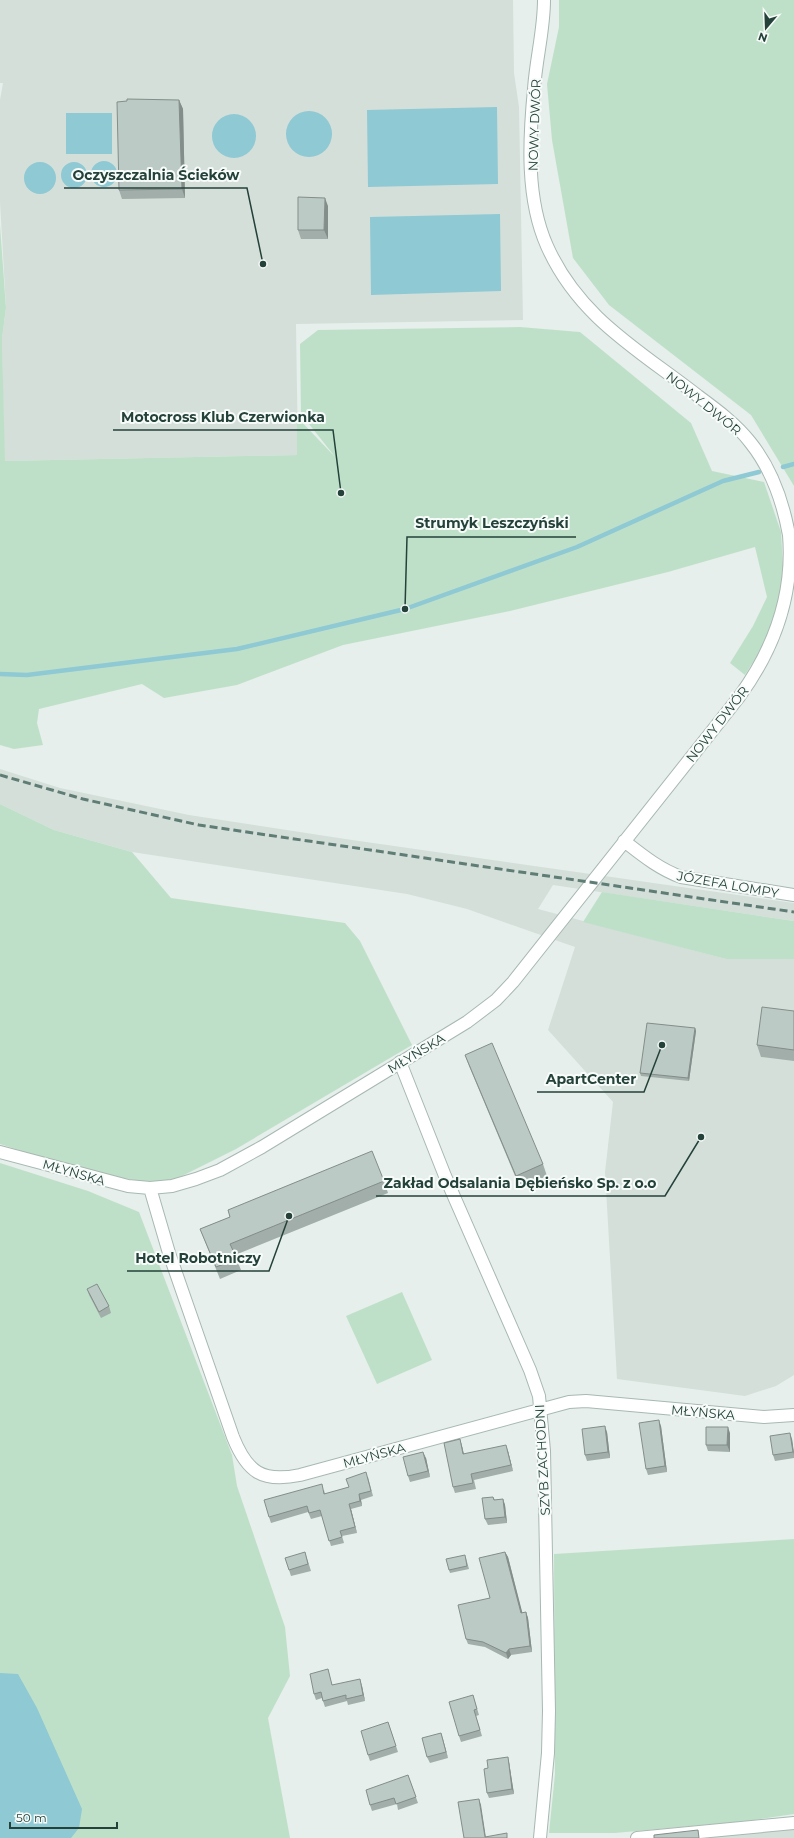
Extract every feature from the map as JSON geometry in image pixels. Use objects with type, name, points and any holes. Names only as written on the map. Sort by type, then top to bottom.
[{"type":"street","name":"NOWY DWÓR","points":[[544,0],[534,90],[531,154],[534,199],[539,225],[547,246],[572,290],[597,318],[719,412],[737,427],[751,443],[762,460],[783,507],[791,548],[792,568],[786,605],[776,637],[766,657],[739,697],[624,841]]},
{"type":"street","name":"JÓZEFA LOMPY","points":[[624,841],[646,859],[668,872],[681,877],[794,895]]},
{"type":"street","name":"MŁYŃSKA","points":[[0,1152],[111,1182],[150,1188],[182,1184],[220,1170],[262,1147],[467,1022],[496,1000],[518,976],[624,841]]},
{"type":"street","name":"SZYB ZACHODNI","points":[[400,1062],[445,1176],[530,1370],[537,1389],[541,1409],[544,1451],[549,1711],[548,1753],[541,1838]]},
{"type":"street","name":"MŁYŃSKA","points":[[150,1188],[169,1253],[233,1437],[246,1463],[259,1474],[281,1478],[300,1475],[570,1402],[586,1401],[755,1416],[780,1417],[794,1415]]},
{"type":"street","points":[[637,1838],[794,1823]]},
{"type":"shaded area","points":[[0,0],[513,0],[514,73],[519,107],[523,320],[296,324],[298,455],[4,461],[2,339],[6,308],[0,202],[0,100],[3,83],[0,83]]},
{"type":"shaded area","points":[[0,769],[60,788],[189,815],[352,840],[794,903],[794,921],[553,885],[538,909],[726,959],[794,959],[794,1375],[776,1386],[745,1396],[617,1379],[605,1172],[613,1102],[548,1030],[575,947],[467,909],[407,894],[132,852],[54,830],[0,804]]},
{"type":"shaded area","points":[[794,1829],[794,1838],[678,1838]]},
{"type":"green space","points":[[559,0],[794,0],[794,486],[751,415],[609,305],[573,258],[552,140],[547,84],[559,27]]},
{"type":"green space","points":[[0,225],[6,308],[2,339],[5,461],[297,455],[297,417],[336,458],[301,414],[300,344],[318,330],[520,327],[580,332],[691,423],[712,471],[764,482],[781,532],[784,585],[770,635],[745,675],[730,663],[753,626],[767,597],[755,547],[668,572],[510,611],[343,645],[237,685],[164,698],[142,684],[39,709],[37,723],[43,745],[14,749],[0,745]]},
{"type":"green space","points":[[0,804],[54,830],[132,852],[171,898],[345,923],[360,941],[412,1045],[236,1149],[176,1179],[149,1182],[90,1173],[0,1144]]},
{"type":"green space","points":[[602,892],[794,921],[794,959],[726,959],[583,922]]},
{"type":"green space","points":[[0,1163],[88,1191],[139,1212],[232,1455],[237,1486],[285,1627],[290,1676],[268,1718],[290,1838],[0,1838]]},
{"type":"green space","points":[[402,1292],[432,1360],[377,1384],[346,1316]]},
{"type":"green space","points":[[794,1539],[794,1814],[747,1821],[615,1833],[549,1833],[555,1774],[554,1554]]},
{"type":"water","points":[[497,107],[498,184],[368,187],[367,110]]},
{"type":"water","points":[[309,111],[322,115],[328,121],[332,134],[328,147],[322,153],[309,157],[296,153],[290,147],[286,134],[290,121],[296,115]]},
{"type":"water","points":[[66,113],[112,113],[112,154],[66,154]]},
{"type":"water","points":[[230,114],[238,114],[243,115],[250,120],[255,127],[255,145],[250,152],[243,157],[230,158],[222,155],[215,148],[212,140],[212,132],[215,124],[222,117]]},
{"type":"water","points":[[104,161],[113,165],[117,174],[113,183],[104,187],[95,183],[91,174],[95,165]]},
{"type":"water","points":[[37,162],[43,162],[53,169],[56,178],[55,184],[49,191],[43,194],[37,194],[27,187],[24,181],[24,175],[31,165]]},
{"type":"water","points":[[74,162],[83,166],[87,175],[83,184],[74,188],[65,184],[61,175],[65,166]]},
{"type":"water","points":[[500,214],[501,291],[371,295],[370,217]]},
{"type":"water","points":[[0,1673],[18,1674],[37,1708],[82,1809],[79,1828],[71,1838],[0,1838]]},
{"type":"building","points":[[127,99],[179,100],[182,189],[119,190],[117,102],[127,101]]},
{"type":"building","points":[[298,197],[325,198],[324,230],[298,230]]},
{"type":"building","points":[[762,1007],[794,1011],[794,1050],[757,1045]]},
{"type":"building","points":[[647,1023],[695,1028],[688,1078],[640,1073]]},
{"type":"building","points":[[492,1043],[543,1164],[516,1176],[465,1055]]},
{"type":"building","points":[[372,1151],[384,1181],[230,1244],[237,1259],[216,1267],[200,1229],[230,1217],[228,1210]]},
{"type":"building","points":[[97,1284],[109,1306],[99,1312],[87,1289]]},
{"type":"building","points":[[659,1420],[665,1466],[646,1469],[639,1423]]},
{"type":"building","points":[[605,1426],[608,1452],[585,1455],[582,1429]]},
{"type":"building","points":[[706,1427],[728,1427],[727,1445],[706,1445]]},
{"type":"building","points":[[790,1433],[793,1452],[773,1455],[770,1436]]},
{"type":"building","points":[[460,1439],[463,1454],[506,1445],[511,1465],[471,1474],[473,1483],[453,1487],[444,1443]]},
{"type":"building","points":[[423,1452],[428,1471],[408,1476],[403,1457]]},
{"type":"building","points":[[366,1472],[371,1491],[359,1494],[360,1501],[349,1504],[355,1527],[340,1531],[342,1537],[329,1541],[320,1510],[309,1513],[307,1506],[269,1517],[264,1500],[322,1484],[324,1494],[349,1487],[346,1479]]},
{"type":"building","points":[[493,1497],[494,1500],[503,1499],[505,1517],[485,1519],[482,1498]]},
{"type":"building","points":[[305,1552],[308,1564],[289,1570],[285,1558]]},
{"type":"building","points":[[505,1552],[521,1613],[526,1612],[530,1646],[509,1649],[506,1653],[483,1642],[466,1639],[458,1605],[490,1598],[479,1558]]},
{"type":"building","points":[[465,1555],[467,1566],[449,1570],[446,1559]]},
{"type":"building","points":[[328,1669],[332,1685],[360,1679],[363,1695],[346,1699],[346,1695],[323,1701],[321,1692],[314,1694],[310,1674]]},
{"type":"building","points":[[473,1695],[477,1709],[474,1710],[480,1730],[459,1736],[449,1702]]},
{"type":"building","points":[[388,1722],[396,1746],[368,1755],[361,1731]]},
{"type":"building","points":[[441,1733],[446,1752],[427,1757],[422,1738]]},
{"type":"building","points":[[508,1757],[512,1789],[487,1793],[484,1769],[488,1768],[487,1760]]},
{"type":"building","points":[[408,1775],[416,1797],[396,1804],[394,1798],[370,1805],[366,1790]]},
{"type":"building","points":[[479,1799],[485,1837],[507,1833],[507,1838],[464,1838],[458,1802]]},
{"type":"building","points":[[698,1830],[699,1838],[654,1838],[654,1835]]},
{"type":"waterway","points":[[783,467],[794,464]]},
{"type":"waterway","points":[[0,674],[27,675],[237,649],[405,609],[577,547],[723,481],[759,472]]},
{"type":"railway","points":[[0,775],[83,799],[199,825],[794,912]]},
{"type":"place","name":"Oczyszczalnia Ścieków","points":[[263,264]]},
{"type":"place","name":"Motocross Klub Czerwionka","points":[[341,493]]},
{"type":"place","name":"Strumyk Leszczyński","points":[[405,609]]},
{"type":"place","name":"ApartCenter","points":[[662,1045]]},
{"type":"place","name":"Zakład Odsalania Dębieńsko Sp. z o.o","points":[[701,1137]]},
{"type":"place","name":"Hotel Robotniczy","points":[[289,1216]]}]
